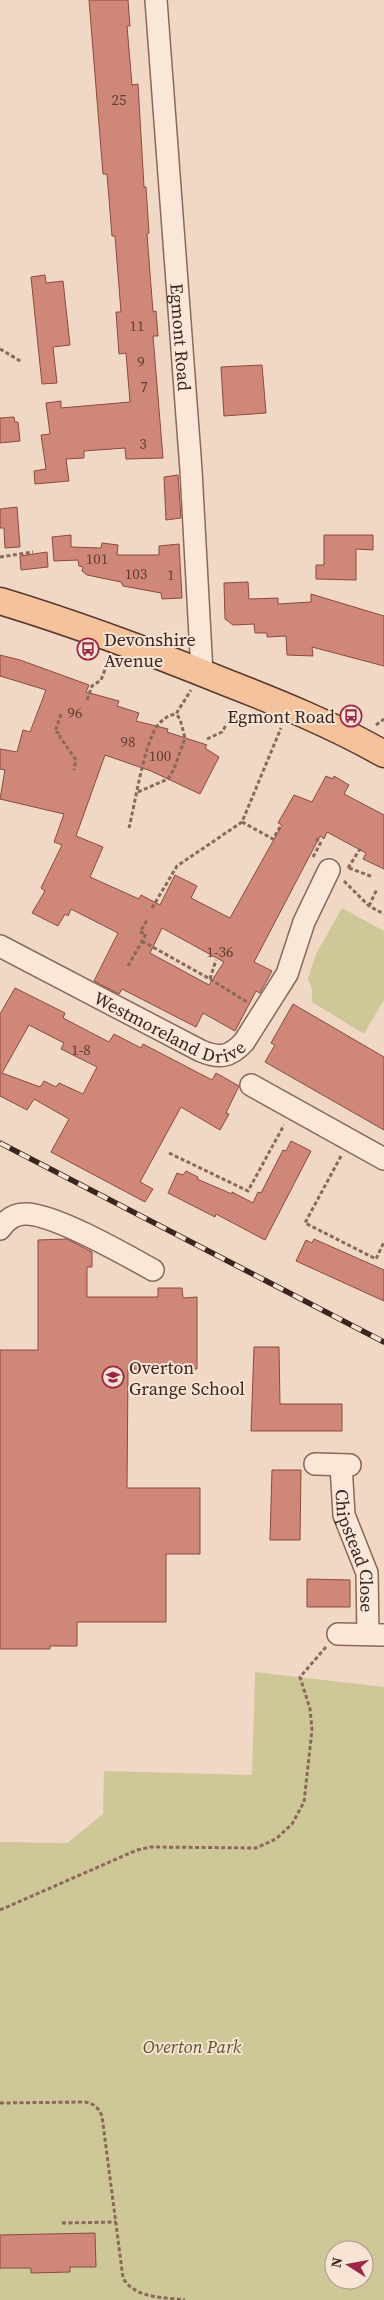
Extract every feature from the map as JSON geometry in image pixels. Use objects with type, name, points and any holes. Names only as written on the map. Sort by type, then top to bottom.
[{"type":"main road","points":[[0,601],[116,640],[202,672],[326,723],[384,754]]},
{"type":"street","name":"Egmont Road","points":[[156,0],[192,470],[202,672]]},
{"type":"street","name":"Westmoreland Drive","points":[[0,946],[213,1056],[225,1056],[234,1052],[244,1042],[287,974],[304,922],[339,871]]},
{"type":"street","points":[[251,1085],[384,1159]]},
{"type":"street","points":[[0,1229],[12,1217],[23,1214],[35,1214],[61,1224],[153,1270]]},
{"type":"street","name":"Chipstead Close","points":[[315,1464],[346,1465],[342,1502],[344,1516],[367,1573],[376,1634]]},
{"type":"street","points":[[338,1634],[376,1634]]},
{"type":"path","points":[[0,349],[22,362]]},
{"type":"path","points":[[0,557],[33,552]]},
{"type":"path","points":[[86,700],[92,686],[103,677],[116,640]]},
{"type":"path","points":[[129,828],[144,764],[156,728],[167,717],[176,714],[202,672]]},
{"type":"path","points":[[207,739],[222,732],[227,726],[246,690]]},
{"type":"path","points":[[152,908],[177,866],[242,822],[289,707]]},
{"type":"path","points":[[61,714],[55,732],[60,733],[60,737],[76,760],[74,770]]},
{"type":"path","points":[[138,792],[168,779],[174,769],[185,738],[180,720],[176,714]]},
{"type":"path","points":[[242,822],[273,839],[280,827]]},
{"type":"path","points":[[339,871],[373,877]]},
{"type":"path","points":[[339,871],[369,906],[384,914]]},
{"type":"path","points":[[369,906],[377,889]]},
{"type":"path","points":[[128,966],[146,934],[140,932],[147,920]]},
{"type":"path","points":[[142,941],[210,979],[263,1012]]},
{"type":"path","points":[[210,979],[216,960]]},
{"type":"path","points":[[169,1153],[248,1191],[293,1109]]},
{"type":"path","points":[[350,1140],[305,1223],[376,1258],[384,1242]]},
{"type":"path","points":[[0,1910],[137,1850],[151,1847],[256,1848],[276,1839],[292,1824],[304,1802],[312,1730],[310,1709],[300,1677],[338,1634]]},
{"type":"path","points":[[0,2103],[85,2102],[93,2104],[99,2109],[102,2116],[123,2278],[128,2287],[143,2294],[185,2300]]},
{"type":"path","points":[[62,2223],[116,2222]]},
{"type":"green space","points":[[342,908],[384,931],[384,1000],[364,1034],[312,1002],[312,989],[308,979],[316,954]]},
{"type":"green space","name":"Overton Park","points":[[255,1672],[384,1687],[384,2300],[0,2300],[0,1842],[67,1843],[103,1814],[104,1771],[252,1775]]},
{"type":"building","points":[[89,0],[128,0],[130,26],[127,26],[132,85],[138,84],[153,312],[156,311],[158,336],[153,336],[163,458],[126,459],[125,448],[84,451],[84,458],[66,459],[69,481],[35,484],[34,471],[46,469],[41,435],[50,434],[46,403],[61,401],[61,408],[130,402],[126,353],[119,354],[116,312],[121,312],[115,236],[112,236],[107,174],[103,174]]},
{"type":"building","points":[[45,275],[46,283],[63,281],[70,345],[53,347],[57,383],[42,384],[31,277]]},
{"type":"building","points":[[262,365],[266,413],[224,416],[221,367]]},
{"type":"building","points":[[14,417],[15,422],[18,422],[20,441],[0,443],[0,418]]},
{"type":"building","points":[[178,475],[181,518],[166,520],[164,477]]},
{"type":"building","points":[[17,507],[20,547],[5,548],[4,528],[0,528],[0,509]]},
{"type":"building","points":[[71,535],[71,547],[101,548],[102,543],[118,545],[117,555],[159,555],[159,546],[179,544],[182,598],[162,599],[161,593],[123,586],[121,582],[87,575],[82,571],[83,567],[79,566],[78,560],[54,561],[52,537]]},
{"type":"building","points":[[324,535],[373,535],[373,550],[356,549],[356,580],[316,579],[316,565],[324,565]]},
{"type":"building","points":[[47,552],[48,567],[21,570],[20,556]]},
{"type":"building","points":[[248,582],[249,599],[278,598],[278,604],[311,602],[311,594],[384,616],[384,666],[312,647],[313,656],[287,655],[286,636],[267,637],[267,633],[255,633],[254,624],[233,625],[225,619],[224,583]]},
{"type":"building","points":[[0,655],[20,660],[89,685],[86,692],[119,701],[117,706],[139,713],[136,721],[168,729],[167,732],[207,745],[205,748],[219,757],[200,794],[151,771],[105,755],[76,836],[103,847],[90,877],[139,899],[141,895],[160,905],[175,875],[197,886],[191,898],[230,918],[282,825],[278,823],[294,795],[312,802],[326,776],[333,779],[334,776],[349,785],[344,794],[384,815],[384,869],[363,859],[366,853],[327,832],[324,839],[320,836],[254,962],[272,971],[260,993],[256,991],[235,1031],[203,1013],[196,1027],[122,989],[119,994],[94,981],[118,933],[71,909],[68,916],[65,914],[58,926],[32,913],[45,891],[41,888],[62,845],[54,842],[64,814],[0,799],[5,770],[0,769],[0,749],[17,752],[23,730],[30,732],[46,690],[0,676]],"holes":[[[162,928],[224,962],[209,985],[150,953]]]},
{"type":"building","points":[[15,988],[65,1013],[63,1018],[109,1042],[114,1034],[141,1048],[143,1044],[212,1080],[216,1073],[239,1086],[226,1113],[229,1114],[220,1130],[181,1107],[140,1182],[153,1189],[145,1202],[51,1152],[69,1119],[34,1099],[27,1110],[0,1096],[0,1014]],"holes":[[[29,1025],[64,1043],[61,1049],[97,1067],[83,1094],[59,1083],[56,1087],[44,1081],[40,1087],[2,1073]]]},
{"type":"building","points":[[293,1004],[384,1057],[384,1130],[265,1062],[275,1045],[271,1043]]},
{"type":"building","points":[[291,1141],[311,1151],[265,1240],[216,1214],[215,1217],[168,1193],[177,1173],[183,1175],[186,1171],[198,1177],[197,1179],[232,1194],[232,1192],[253,1203],[258,1192],[261,1193],[283,1150],[286,1151]]},
{"type":"building","points":[[67,1239],[92,1252],[92,1267],[87,1267],[87,1297],[158,1297],[158,1288],[182,1288],[183,1298],[197,1297],[197,1369],[128,1369],[127,1488],[200,1488],[200,1554],[166,1554],[166,1622],[77,1622],[77,1646],[50,1646],[50,1649],[0,1649],[0,1350],[38,1350],[38,1240]]},
{"type":"building","points":[[314,1239],[384,1270],[384,1301],[296,1261],[306,1240],[312,1243]]},
{"type":"building","points":[[254,1347],[279,1347],[280,1404],[342,1404],[342,1431],[251,1431]]},
{"type":"building","points":[[272,1470],[301,1470],[300,1540],[270,1540]]},
{"type":"building","points":[[307,1579],[350,1580],[350,1607],[307,1607]]},
{"type":"building","points":[[95,2233],[96,2267],[70,2267],[70,2272],[31,2273],[31,2268],[0,2268],[0,2235]]},
{"type":"railway","points":[[0,1143],[384,1342]]},
{"type":"place","name":"Devonshire Avenue","points":[[88,649]]},
{"type":"place","name":"Egmont Road","points":[[351,716]]},
{"type":"place","name":"Overton Grange School","points":[[113,1377]]}]
